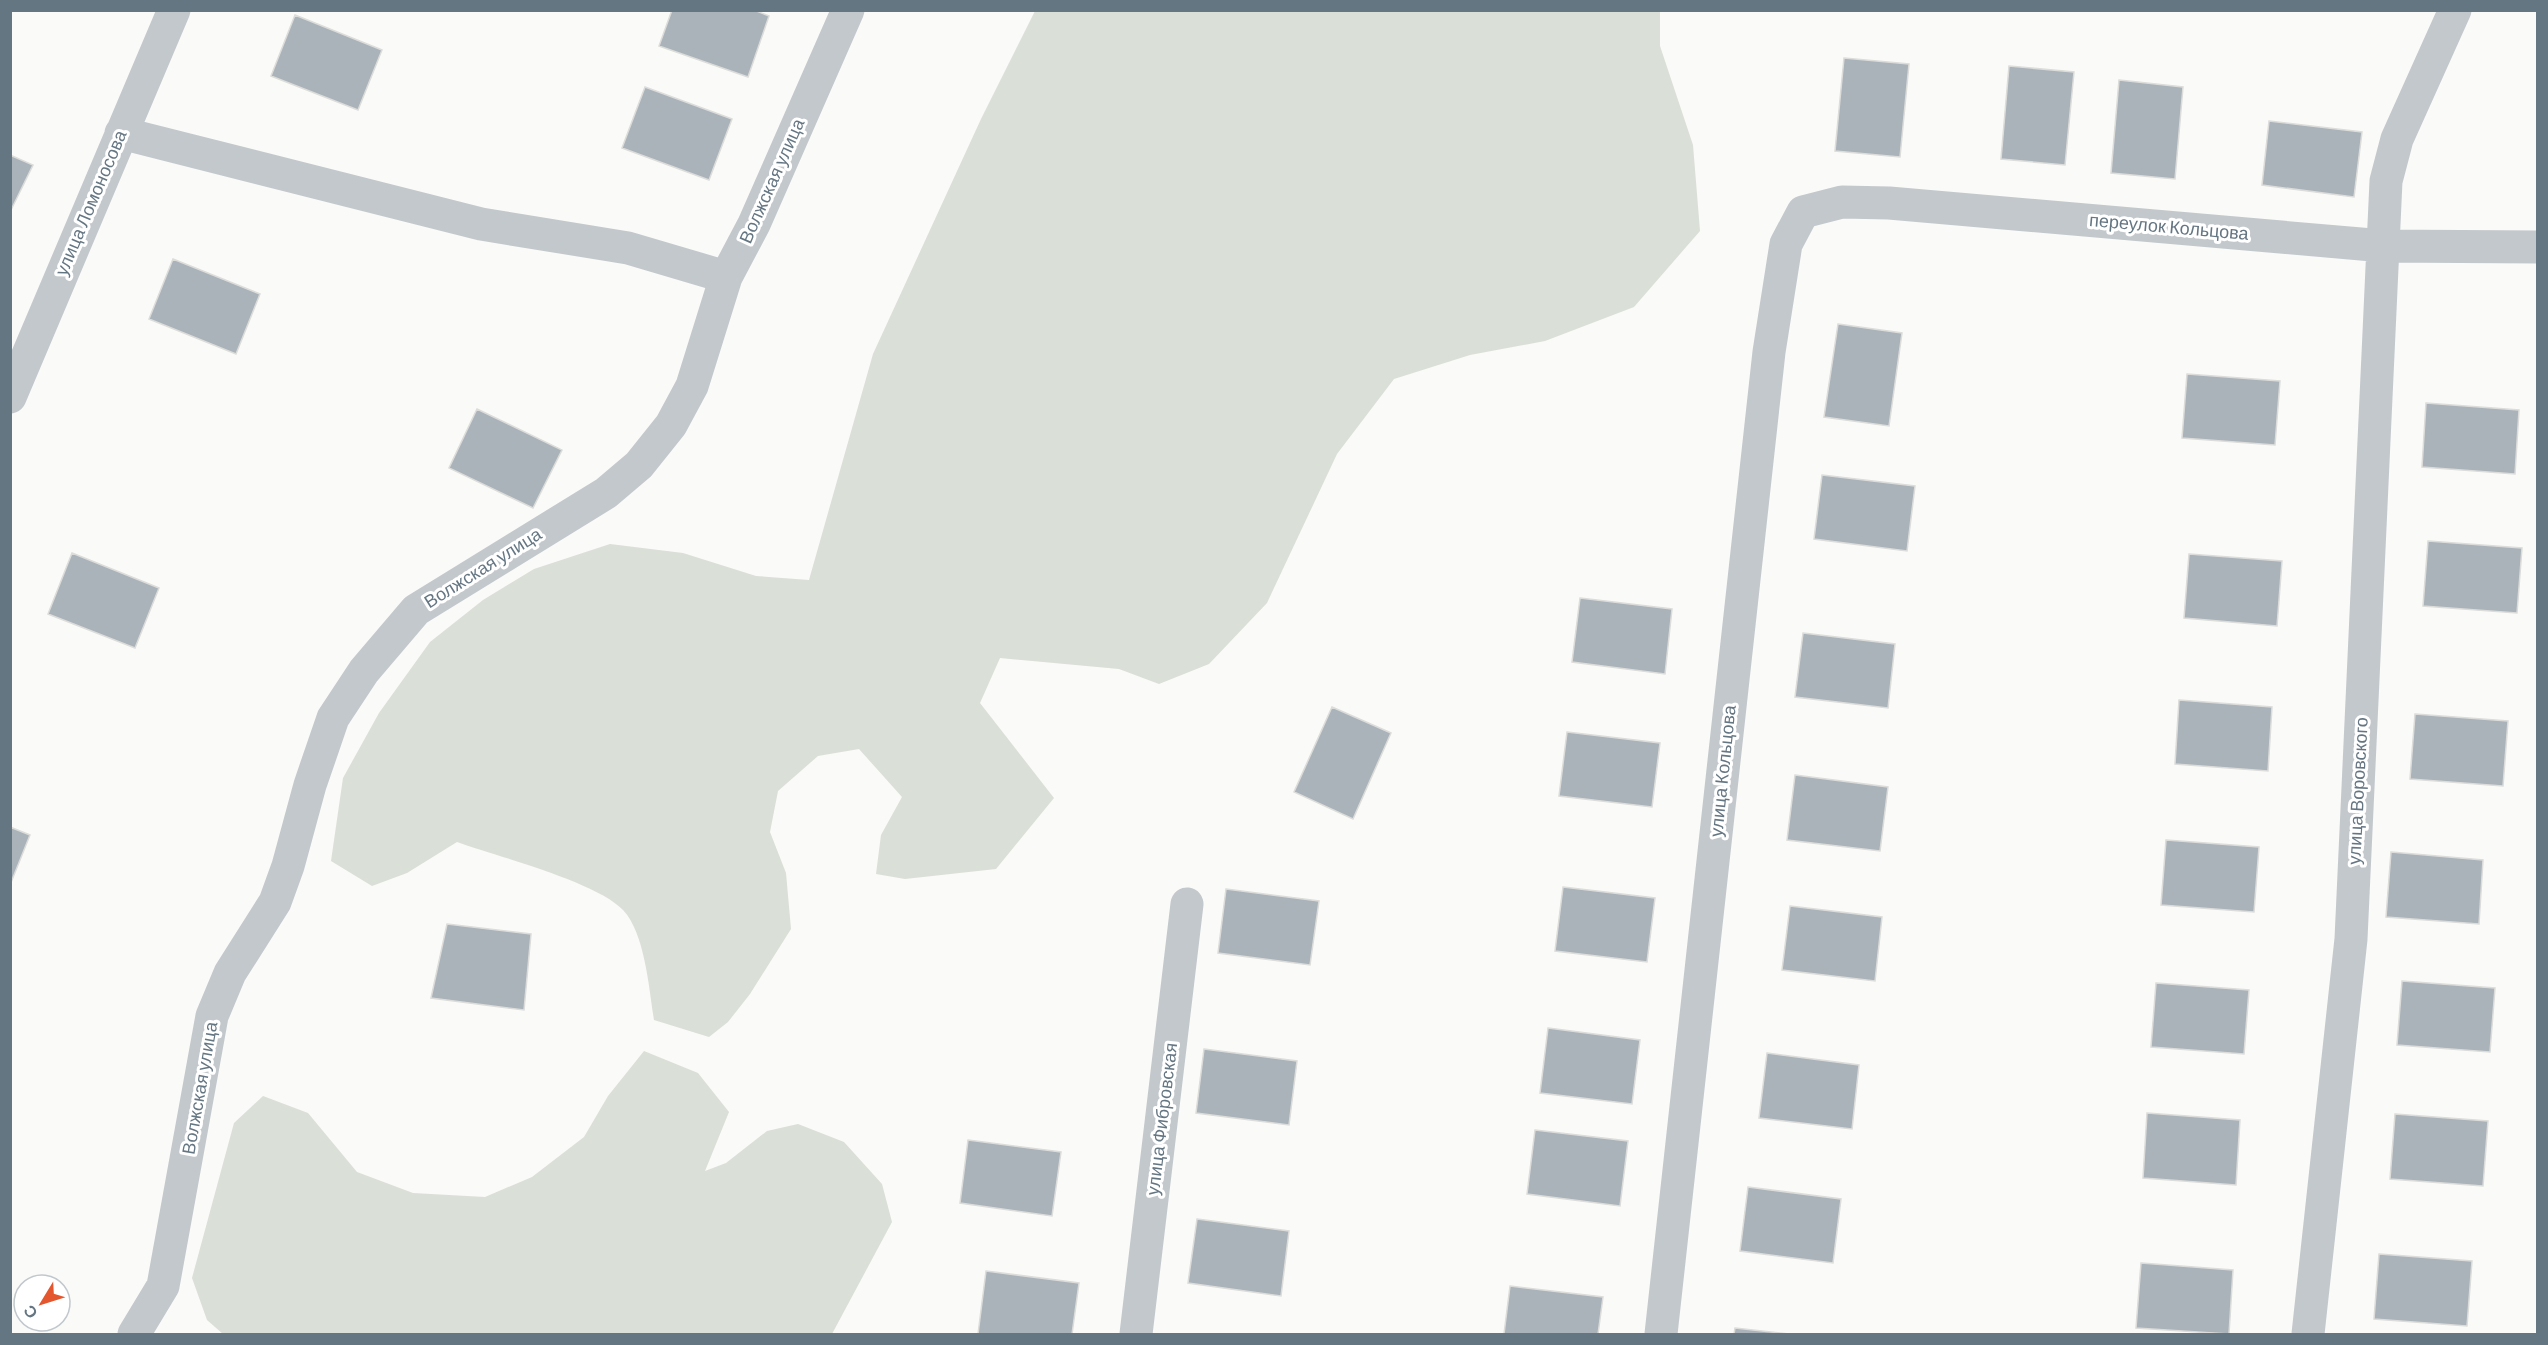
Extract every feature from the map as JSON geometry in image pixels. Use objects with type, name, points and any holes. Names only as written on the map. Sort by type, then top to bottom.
[{"type":"street","name":"улица Ломоносова","points":[[10,397],[23,334],[121,133],[174,10]]},
{"type":"street","name":"Волжская улица","points":[[134,1335],[164,1286],[212,1016],[230,973],[274,902],[288,866],[310,785],[333,718],[364,671],[416,610],[606,493],[639,465],[670,426],[692,386],[726,278],[754,224],[848,10]]},
{"type":"street","name":"улица Воровского","points":[[2308,1335],[2351,939],[2386,181],[2397,140],[2455,10]]},
{"type":"street","points":[[121,133],[481,224],[628,248],[726,278]]},
{"type":"street","name":"переулок Кольцова","points":[[1803,212],[1842,202],[1889,203],[2384,246],[2538,247]]},
{"type":"street","name":"улица Кольцова","points":[[1661,1335],[1770,352],[1786,244],[1803,212]]},
{"type":"street","name":"улица Фибровская","points":[[1136,1335],[1187,904]]},
{"type":"shaded area","points":[[1035,11],[1660,11],[1660,46],[1693,145],[1700,231],[1634,307],[1545,341],[1470,355],[1394,379],[1337,454],[1267,603],[1209,664],[1159,684],[1119,669],[1000,658],[980,703],[1054,798],[996,869],[905,879],[876,874],[881,835],[902,797],[859,749],[818,756],[778,791],[770,832],[786,873],[791,929],[750,994],[728,1022],[709,1037],[654,1020],[645,962],[630,920],[623,910],[592,890],[545,871],[457,842],[407,873],[372,886],[331,861],[343,778],[379,713],[430,642],[483,600],[534,569],[610,544],[683,553],[756,576],[809,580],[873,354],[981,119]]},
{"type":"shaded area","points":[[644,1051],[698,1073],[729,1112],[705,1171],[726,1163],[767,1131],[798,1124],[844,1142],[882,1184],[892,1222],[832,1334],[223,1334],[207,1320],[192,1278],[234,1123],[263,1096],[308,1113],[357,1172],[413,1193],[485,1197],[532,1177],[584,1137],[608,1096]]},
{"type":"building","points":[[672,10],[754,10],[769,16],[748,77],[659,46]]},
{"type":"building","points":[[295,15],[382,50],[358,110],[271,76]]},
{"type":"building","points":[[1844,58],[1909,64],[1900,157],[1835,151]]},
{"type":"building","points":[[2009,66],[2074,72],[2065,165],[2001,159]]},
{"type":"building","points":[[2119,80],[2183,87],[2175,179],[2111,173]]},
{"type":"building","points":[[645,87],[732,119],[709,180],[622,148]]},
{"type":"building","points":[[2269,121],[2362,132],[2354,197],[2262,185]]},
{"type":"building","points":[[10,155],[33,165],[10,212]]},
{"type":"building","points":[[173,259],[260,294],[236,354],[149,319]]},
{"type":"building","points":[[1838,324],[1902,333],[1889,426],[1824,417]]},
{"type":"building","points":[[2187,374],[2280,381],[2275,445],[2182,438]]},
{"type":"building","points":[[2426,403],[2519,410],[2515,474],[2422,467]]},
{"type":"building","points":[[477,409],[562,450],[533,508],[449,468]]},
{"type":"building","points":[[1822,475],[1915,486],[1907,551],[1814,539]]},
{"type":"building","points":[[2428,541],[2522,548],[2517,613],[2423,606]]},
{"type":"building","points":[[72,553],[159,588],[135,648],[48,614]]},
{"type":"building","points":[[2189,554],[2282,561],[2277,626],[2184,618]]},
{"type":"building","points":[[1580,598],[1672,609],[1665,674],[1572,662]]},
{"type":"building","points":[[1803,633],[1895,644],[1888,708],[1795,697]]},
{"type":"building","points":[[2179,700],[2272,707],[2268,771],[2175,764]]},
{"type":"building","points":[[1332,707],[1391,733],[1353,819],[1294,792]]},
{"type":"building","points":[[2415,714],[2508,721],[2503,786],[2410,779]]},
{"type":"building","points":[[1567,732],[1660,743],[1652,807],[1559,796]]},
{"type":"building","points":[[1795,775],[1888,787],[1880,851],[1787,840]]},
{"type":"building","points":[[10,827],[30,835],[10,885]]},
{"type":"building","points":[[2166,840],[2259,847],[2254,912],[2161,905]]},
{"type":"building","points":[[2391,852],[2483,860],[2479,924],[2386,917]]},
{"type":"building","points":[[1563,887],[1655,898],[1647,962],[1555,951]]},
{"type":"building","points":[[1226,889],[1319,901],[1310,965],[1218,953]]},
{"type":"building","points":[[1790,906],[1882,917],[1875,981],[1782,970]]},
{"type":"building","points":[[447,924],[531,934],[524,1010],[431,998]]},
{"type":"building","points":[[2402,981],[2495,988],[2490,1052],[2397,1045]]},
{"type":"building","points":[[2156,983],[2249,990],[2244,1054],[2151,1047]]},
{"type":"building","points":[[1548,1028],[1640,1040],[1632,1104],[1540,1093]]},
{"type":"building","points":[[1204,1049],[1297,1061],[1289,1125],[1196,1113]]},
{"type":"building","points":[[1767,1053],[1859,1065],[1852,1129],[1759,1118]]},
{"type":"building","points":[[2147,1113],[2240,1120],[2236,1185],[2143,1178]]},
{"type":"building","points":[[2395,1114],[2488,1121],[2483,1186],[2390,1179]]},
{"type":"building","points":[[1535,1130],[1628,1141],[1620,1206],[1527,1194]]},
{"type":"building","points":[[968,1140],[1061,1152],[1052,1216],[960,1203]]},
{"type":"building","points":[[1748,1187],[1841,1199],[1833,1263],[1740,1251]]},
{"type":"building","points":[[1197,1219],[1289,1231],[1281,1296],[1188,1283]]},
{"type":"building","points":[[2379,1254],[2472,1261],[2467,1326],[2374,1319]]},
{"type":"building","points":[[2141,1263],[2233,1270],[2229,1334],[2136,1328]]},
{"type":"building","points":[[986,1271],[1079,1283],[1072,1334],[978,1334]]},
{"type":"building","points":[[1510,1286],[1603,1297],[1598,1334],[1504,1334]]},
{"type":"building","points":[[1735,1328],[1789,1334],[1734,1334]]}]
